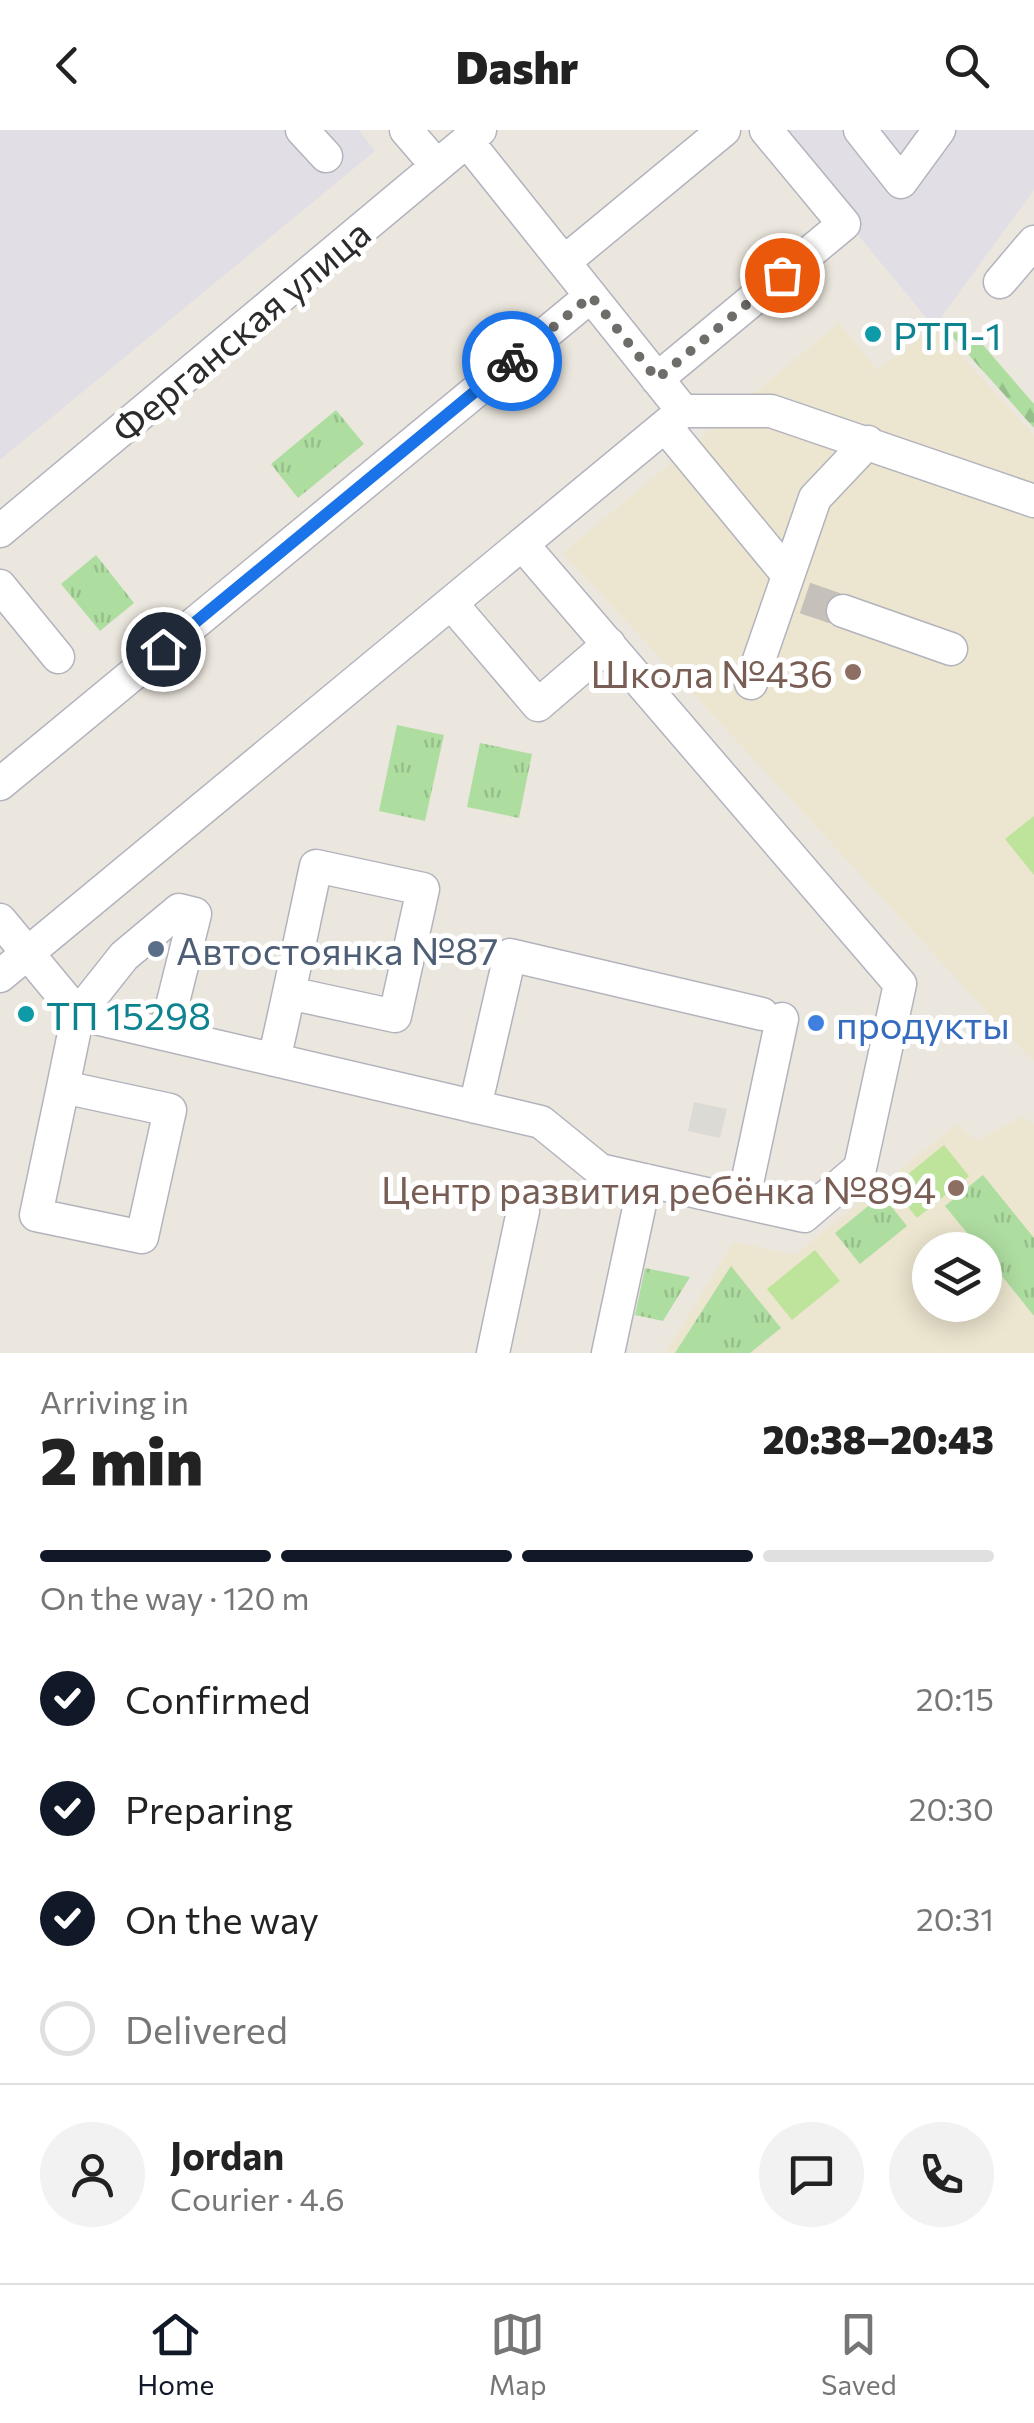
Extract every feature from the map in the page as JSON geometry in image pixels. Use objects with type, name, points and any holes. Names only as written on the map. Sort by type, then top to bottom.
[{"type":"street","points":[[302,130],[326,156]]},
{"type":"street","points":[[406,130],[437,166]]},
{"type":"street","points":[[564,262],[724,130]]},
{"type":"street","points":[[657,379],[844,224],[766,130]]},
{"type":"street","points":[[860,130],[901,182],[939,130]]},
{"type":"street","points":[[474,136],[564,262],[657,379],[674,418],[792,588]]},
{"type":"street","name":"Ферганская улица","points":[[0,531],[474,136]]},
{"type":"street","points":[[1000,282],[1034,242]]},
{"type":"street","points":[[0,784],[591,296]]},
{"type":"street","points":[[0,976],[674,418],[771,411],[1034,500]]},
{"type":"street","points":[[750,683],[792,588],[815,498],[868,442]]},
{"type":"street","points":[[0,920],[78,1014],[541,1122],[600,1170],[804,1216],[860,1168],[900,984],[522,544]]},
{"type":"street","points":[[0,586],[58,657]]},
{"type":"street","points":[[451,602],[538,705],[609,644]]},
{"type":"street","points":[[843,611],[952,649]]},
{"type":"street","points":[[274,1060],[288,994],[316,866],[422,890],[395,1016],[288,994]]},
{"type":"street","points":[[64,1088],[170,1110],[142,1237],[36,1214],[78,1014],[124,956],[180,910],[195,914],[165,1034]]},
{"type":"street","points":[[475,1107],[510,956],[772,1017],[743,1202]]},
{"type":"street","points":[[608,1353],[645,1180]]},
{"type":"street","points":[[492,1353],[523,1212]]},
{"type":"shaded area","points":[[0,130],[359,130],[375,151],[0,460]]},
{"type":"shaded area","points":[[771,130],[1034,130],[1034,190],[934,327]]},
{"type":"shaded area","name":"Школа №436","points":[[839,323],[877,370],[934,327],[1034,435],[1034,1062],[563,553]]},
{"type":"shaded area","points":[[694,1102],[727,1109],[720,1138],[688,1131]]},
{"type":"shaded area","name":"Центр развития ребёнка №894","points":[[1023,1116],[1034,1125],[1034,1353],[665,1353],[734,1242],[795,1255],[957,1124],[977,1141]]},
{"type":"green space","points":[[971,331],[1034,404],[1034,428],[949,333]]},
{"type":"green space","points":[[336,410],[364,444],[298,498],[271,464]]},
{"type":"green space","points":[[96,555],[134,603],[100,631],[61,584]]},
{"type":"green space","points":[[397,725],[444,735],[425,821],[379,811]]},
{"type":"green space","points":[[480,743],[532,754],[519,818],[467,807]]},
{"type":"green space","points":[[1034,816],[1034,875],[1005,839]]},
{"type":"green space","points":[[944,1145],[969,1176],[917,1218],[892,1187]]},
{"type":"green space","points":[[983,1175],[1034,1238],[1034,1316],[1002,1276],[1002,1232],[966,1232],[945,1206]]},
{"type":"green space","points":[[882,1195],[907,1226],[860,1264],[835,1233]]},
{"type":"green space","points":[[815,1250],[840,1281],[792,1320],[767,1289]]},
{"type":"green space","points":[[731,1266],[781,1328],[750,1353],[675,1353]]},
{"type":"green space","points":[[645,1268],[690,1277],[663,1321],[635,1315]]},
{"type":"tunnel","points":[[805,598],[843,611]]},
{"type":"way so far","points":[[512,361],[591,296],[657,379],[782,275]]},
{"type":"place","name":"РТП-1","points":[[873,334]]},
{"type":"place","name":"Школа №436","points":[[853,672]]},
{"type":"place","name":"Автостоянка №87","points":[[156,949]]},
{"type":"place","name":"ТП 15298","points":[[26,1014]]},
{"type":"place","name":"продукты","points":[[816,1023]]},
{"type":"place","name":"Центр развития ребёнка №894","points":[[956,1188]]},
{"type":"route","points":[[163,649],[512,361]]}]
